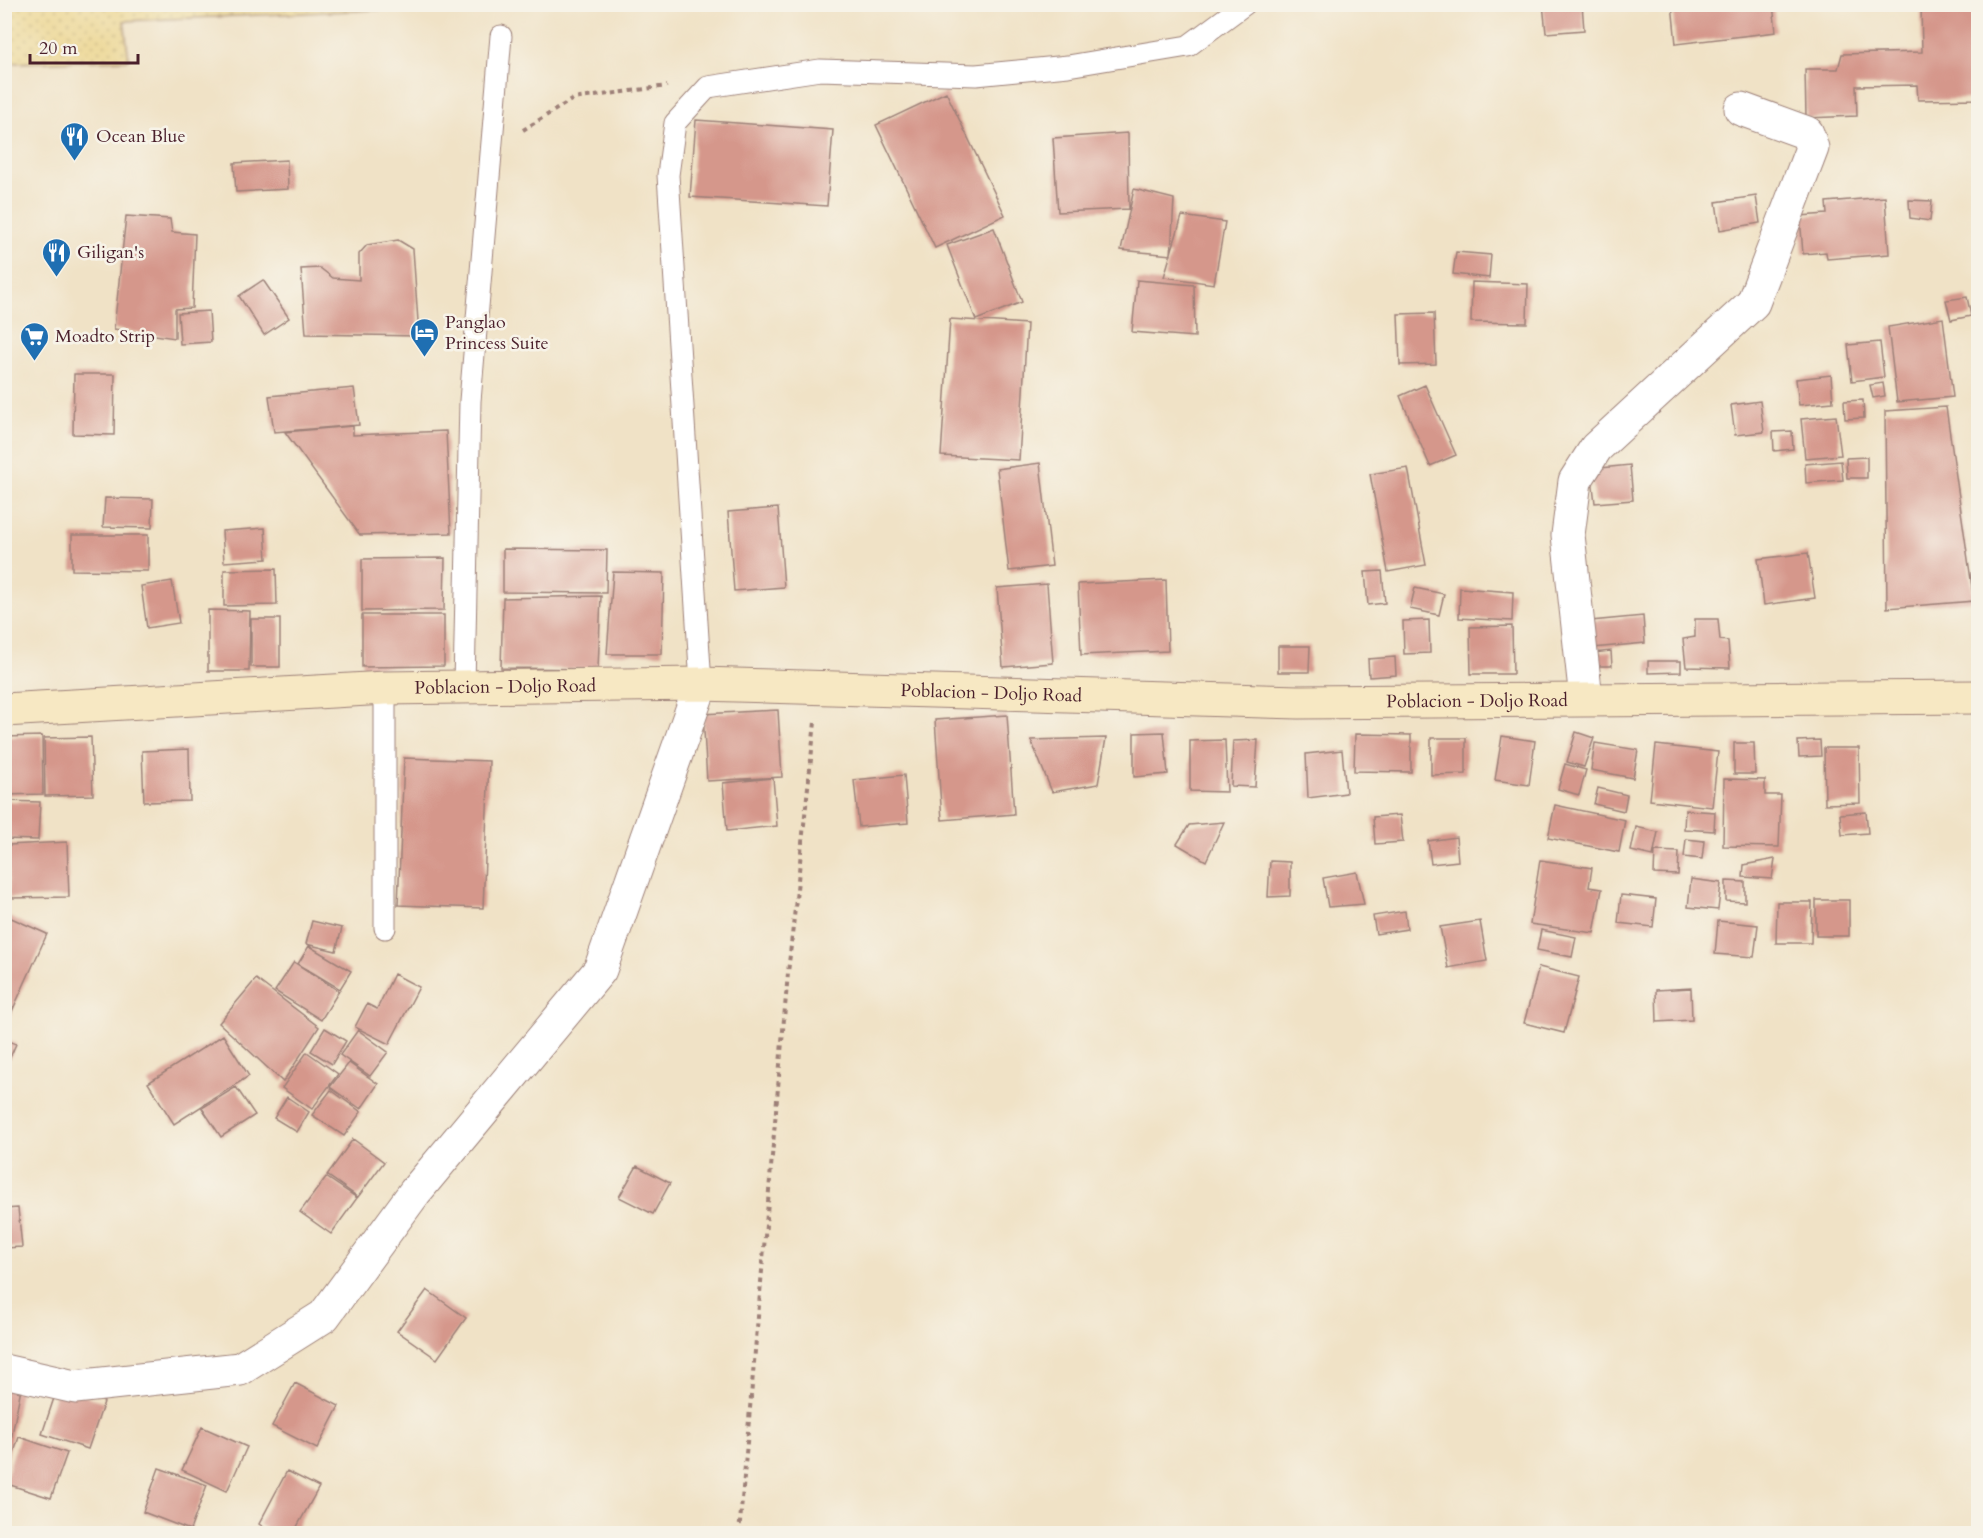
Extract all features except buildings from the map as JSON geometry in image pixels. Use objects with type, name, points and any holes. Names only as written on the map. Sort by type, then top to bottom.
[{"type":"street","points":[[1586,699],[1568,535],[1575,481],[1596,448],[1753,303],[1812,148],[1807,133],[1741,109]]},
{"type":"street","name":"Poblacion - Doljo Road","points":[[4,710],[385,688],[701,684],[1298,702],[1978,697]]},
{"type":"street","points":[[4,1371],[75,1387],[240,1369],[324,1316],[415,1192],[600,970],[701,684]]},
{"type":"lane","points":[[701,684],[668,175],[675,123],[708,87],[820,70],[976,75],[1068,66],[1188,46],[1245,4]]},
{"type":"lane","points":[[464,686],[470,401],[501,36]]},
{"type":"lane","points":[[384,928],[385,688]]},
{"type":"path","points":[[492,150],[573,99],[685,84],[708,87]]},
{"type":"path","points":[[739,1533],[788,973],[819,687]]},
{"type":"sand","points":[[4,5],[466,5],[124,21],[129,60],[5,63]]},
{"type":"place","name":"Ocean Blue","points":[[75,162]]},
{"type":"place","name":"Giligan's","points":[[56,278]]},
{"type":"place","name":"Panglao Princess Suite","points":[[424,358]]},
{"type":"place","name":"Moadto Strip","points":[[34,362]]}]
